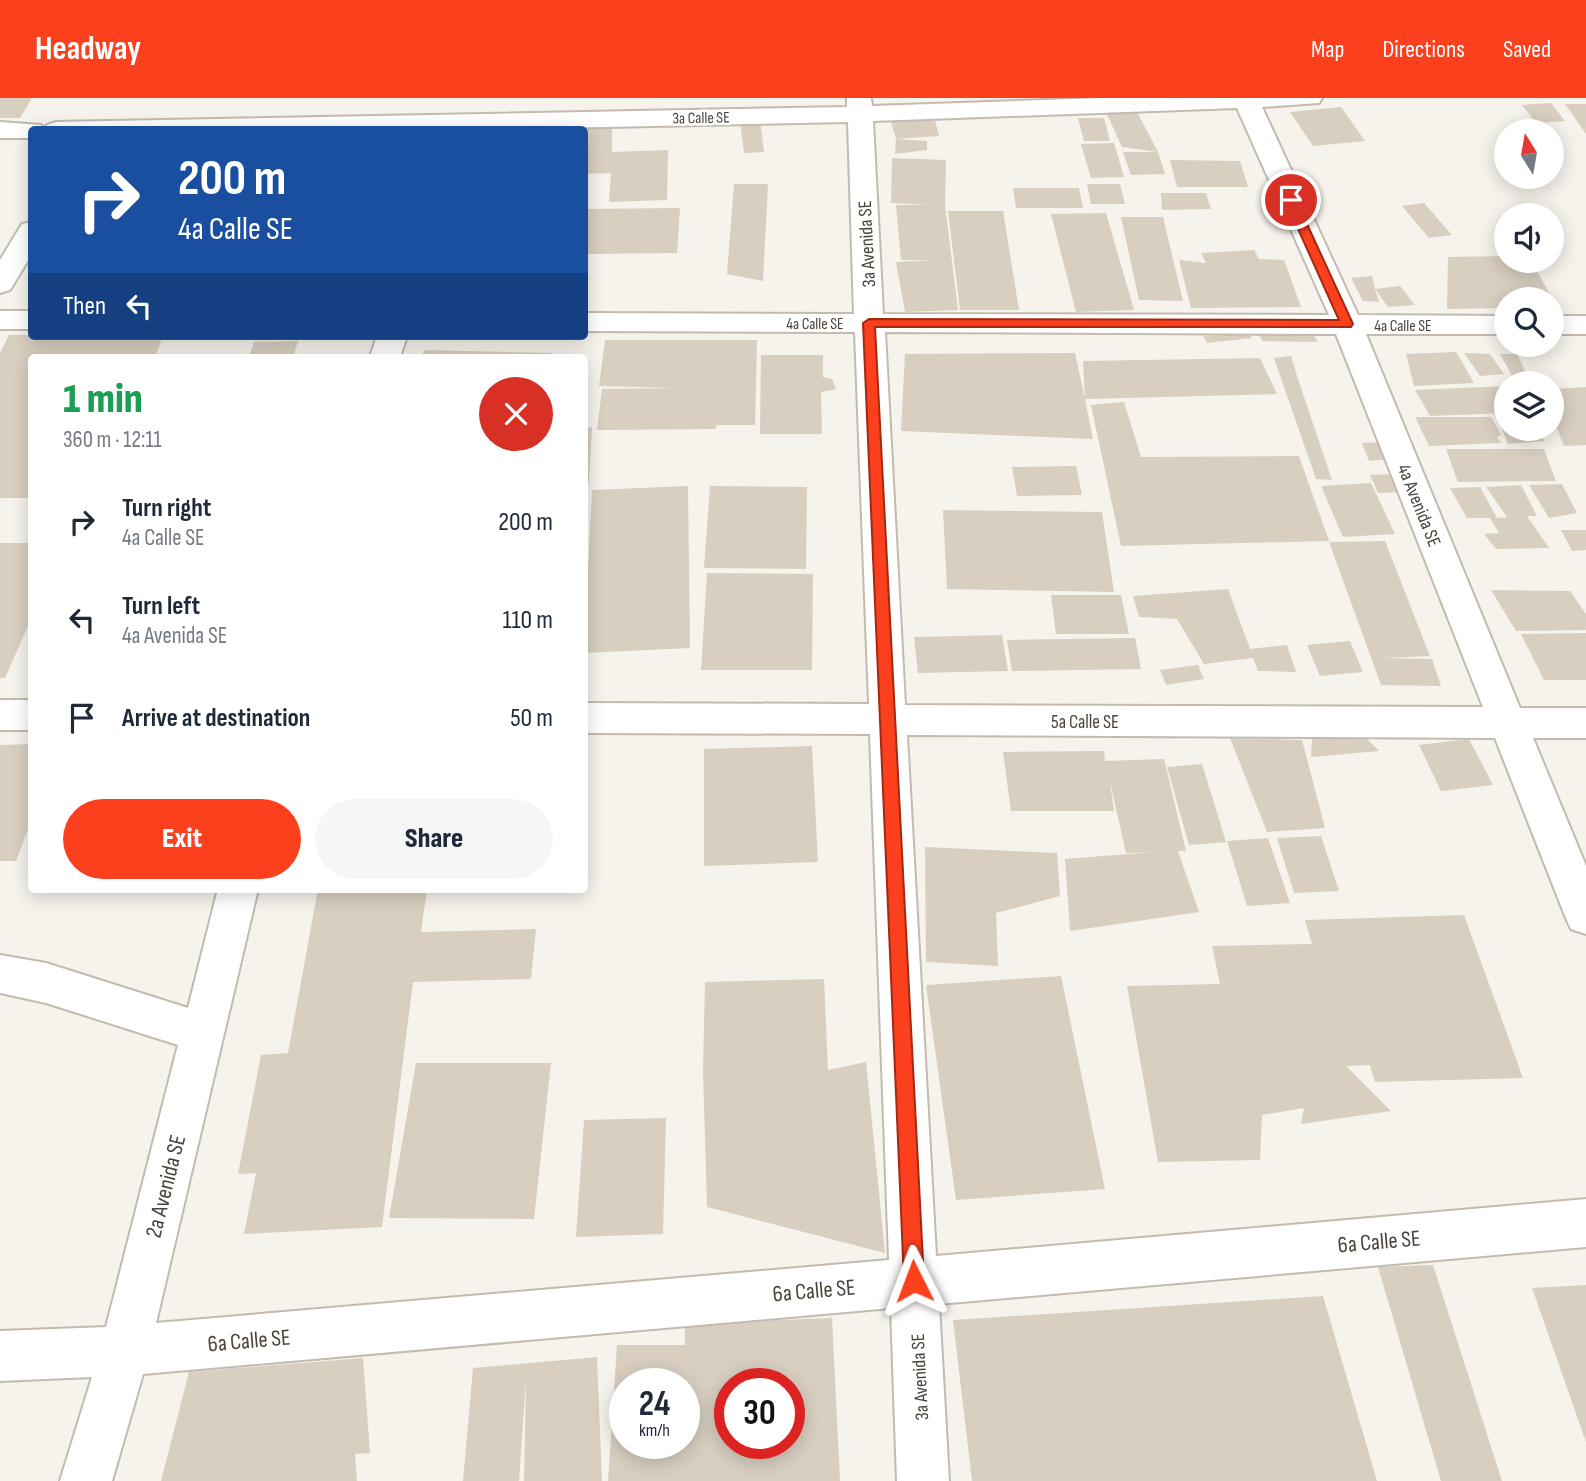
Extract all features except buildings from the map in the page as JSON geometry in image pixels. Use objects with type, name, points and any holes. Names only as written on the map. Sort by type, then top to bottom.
[{"type":"street","name":"3a Calle SE","points":[[76,126],[95,122],[1310,98]]},
{"type":"street","name":"4a Avenida SE","points":[[1245,99],[1347,324],[1586,916]]},
{"type":"street","name":"3a Avenida SE","points":[[860,106],[923,1481]]},
{"type":"street","points":[[0,130],[28,130]]},
{"type":"street","points":[[0,284],[28,237]]},
{"type":"street","points":[[0,320],[28,320]]},
{"type":"street","name":"4a Calle SE","points":[[588,322],[1494,325]]},
{"type":"street","points":[[1564,325],[1586,325]]},
{"type":"street","points":[[0,715],[28,715]]},
{"type":"street","name":"5a Calle SE","points":[[588,718],[1586,723]]},
{"type":"street","name":"2a Avenida SE","points":[[86,1481],[125,1351],[237,893]]},
{"type":"street","points":[[0,974],[46,983],[203,1033]]},
{"type":"street","name":"6a Calle SE","points":[[0,1356],[125,1351],[1586,1223]]},
{"type":"route","points":[[914,1281],[869,323],[1347,324],[1291,200]]}]
